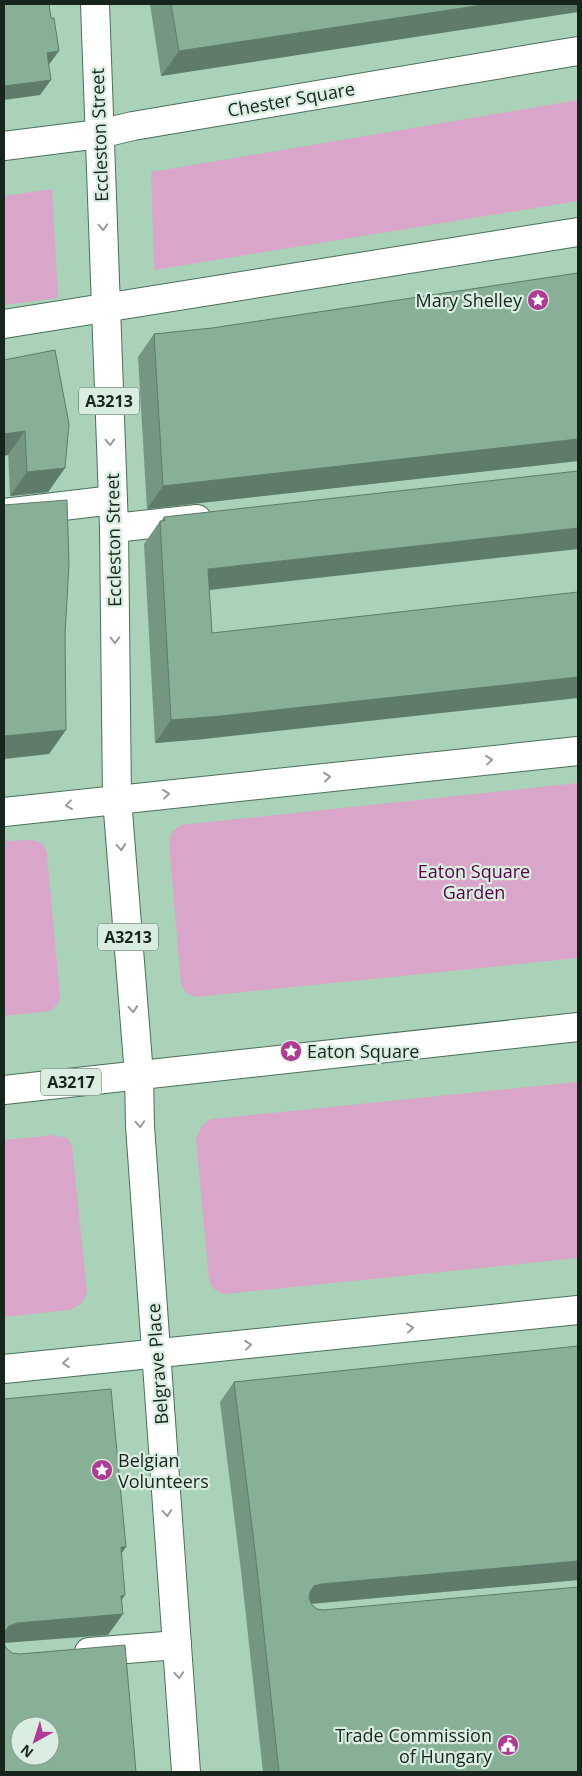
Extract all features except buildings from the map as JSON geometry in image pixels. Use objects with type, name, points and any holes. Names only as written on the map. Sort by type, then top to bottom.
[{"type":"street","name":"Eccleston Street","points":[[95,4],[114,528],[117,799],[138,1075]]},
{"type":"street","name":"Chester Square","points":[[4,146],[99,134],[133,126],[578,50]]},
{"type":"street","points":[[4,324],[578,232]]},
{"type":"street","points":[[4,513],[113,500]]},
{"type":"street","points":[[114,528],[222,516]]},
{"type":"street","points":[[4,812],[578,750]]},
{"type":"street","name":"A3217","points":[[4,1090],[578,1027]]},
{"type":"street","name":"Belgrave Place","points":[[138,1075],[140,1126],[186,1772]]},
{"type":"street","points":[[4,1369],[578,1310]]},
{"type":"street","points":[[63,1654],[177,1645]]},
{"type":"green space","points":[[578,100],[578,201],[154,270],[151,172]]},
{"type":"green space","points":[[52,189],[58,298],[4,305],[4,196]]},
{"type":"green space","name":"Eaton Square Garden","points":[[578,783],[578,958],[196,997],[185,991],[182,986],[169,843],[172,832],[181,825]]},
{"type":"green space","points":[[31,840],[42,844],[47,854],[60,997],[58,1004],[50,1011],[4,1016],[4,841]]},
{"type":"green space","points":[[578,1082],[578,1258],[225,1294],[217,1291],[210,1283],[196,1139],[201,1127],[211,1119]]},
{"type":"green space","points":[[54,1135],[67,1138],[72,1146],[87,1292],[81,1304],[69,1310],[4,1317],[4,1140]]},
{"type":"place","name":"Mary Shelley","points":[[538,300]]},
{"type":"place","name":"Eaton Square","points":[[291,1051]]},
{"type":"place","name":"Belgian Volunteers","points":[[102,1470]]},
{"type":"place","name":"Trade Commission of Hungary","points":[[508,1745]]}]
